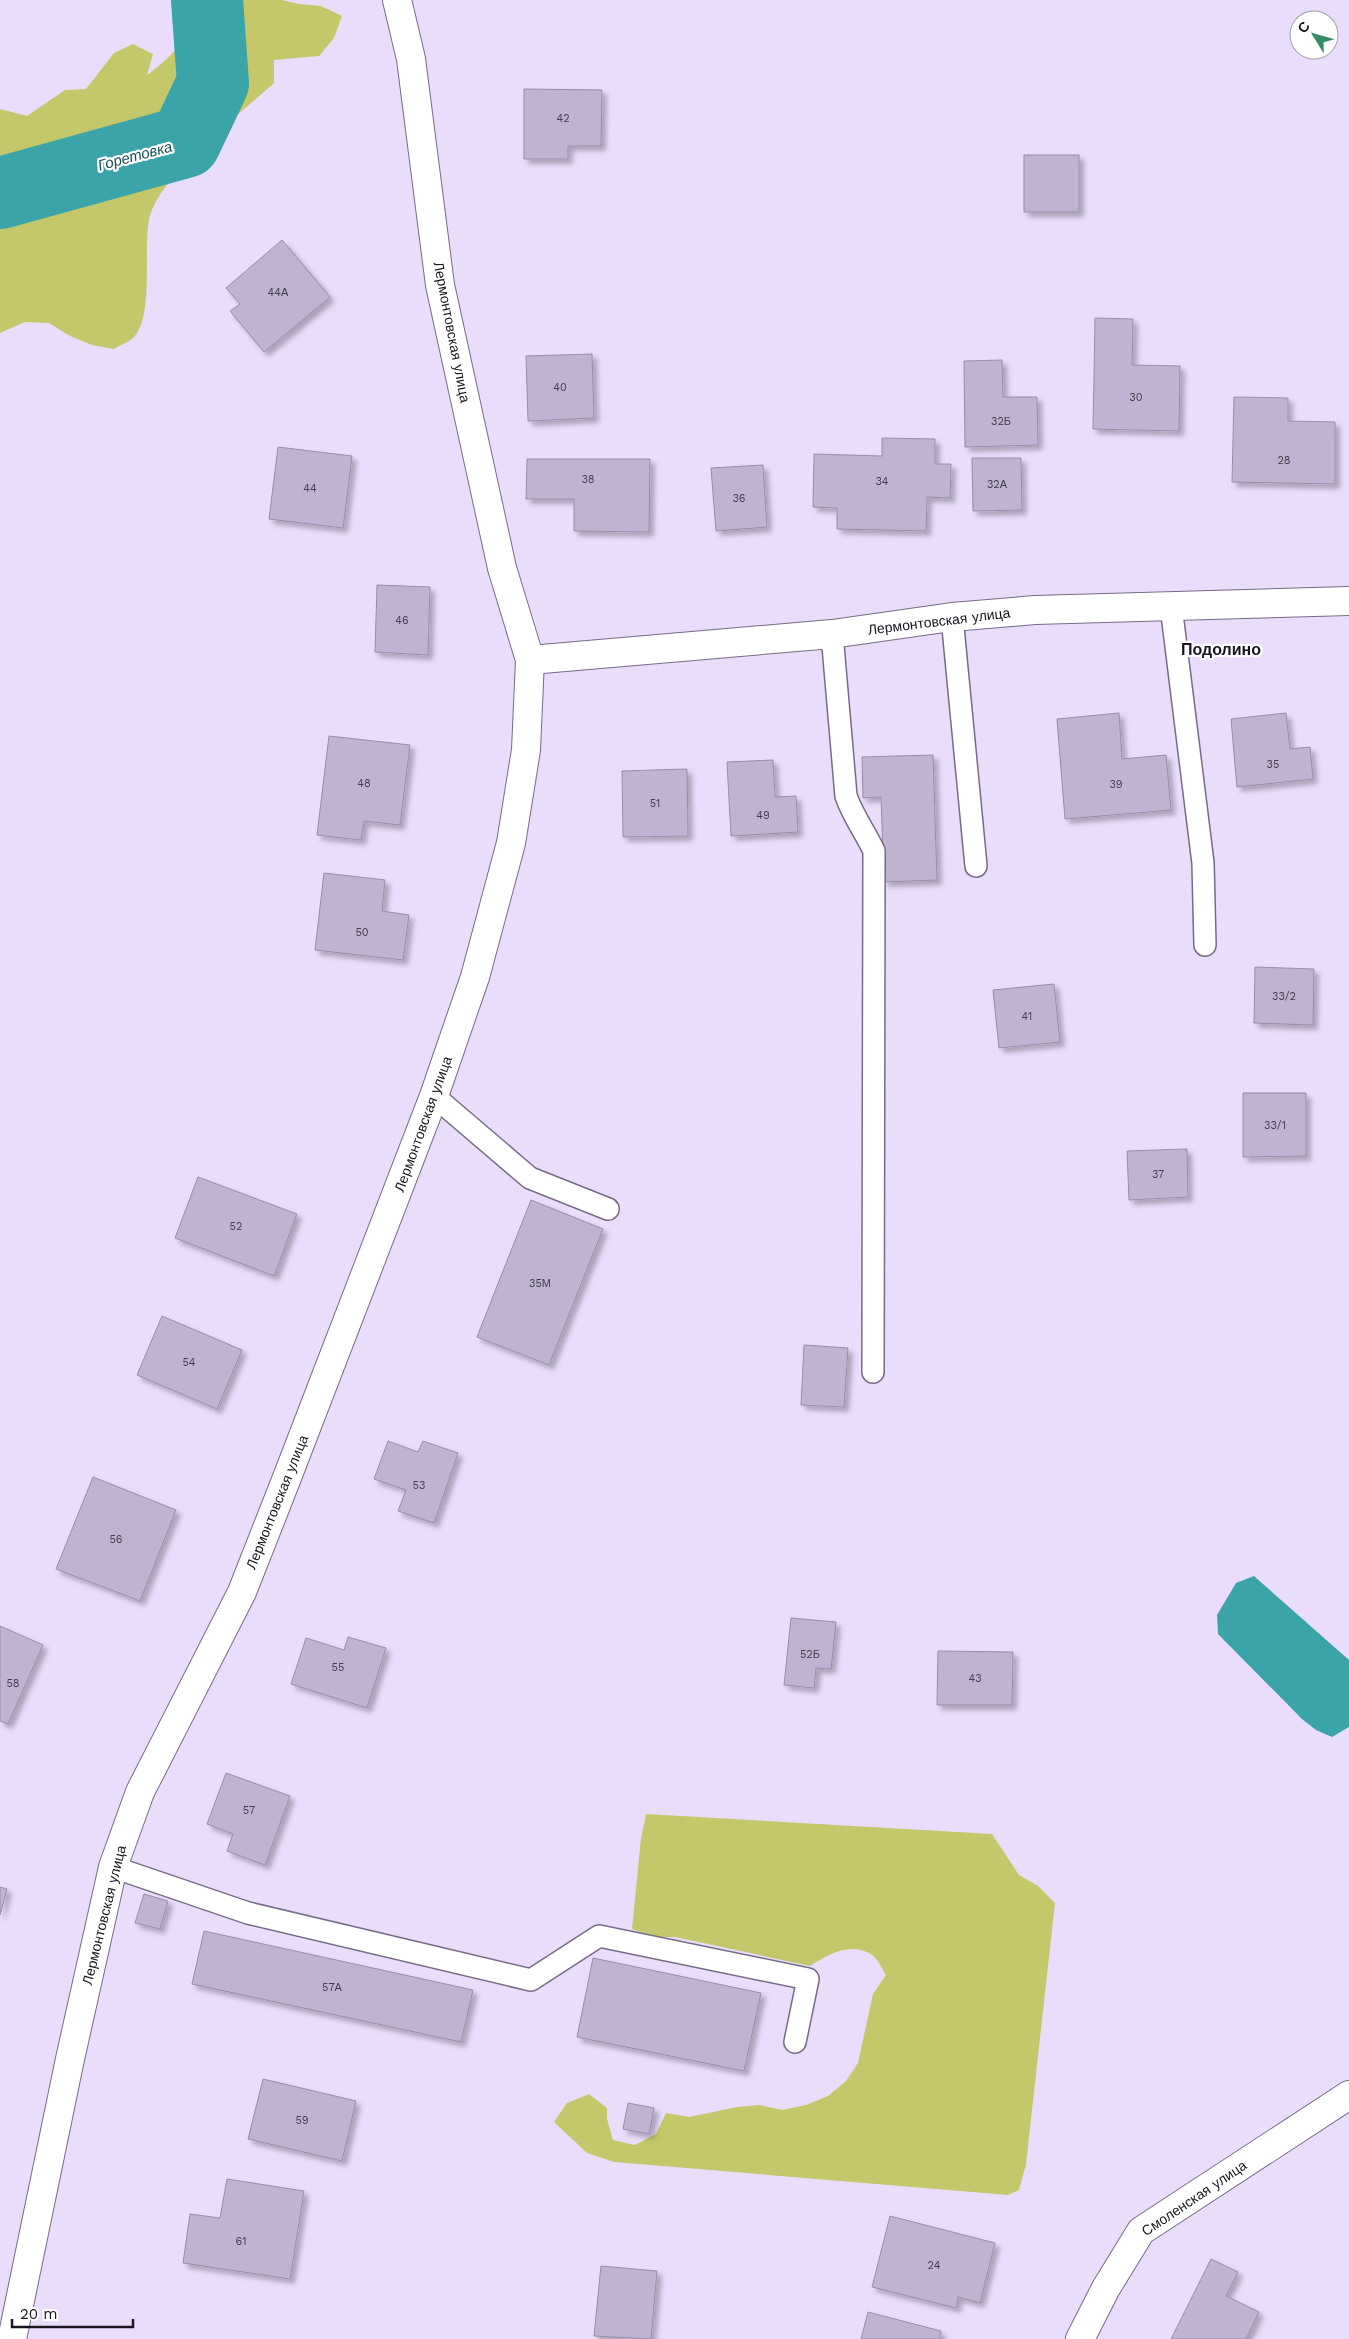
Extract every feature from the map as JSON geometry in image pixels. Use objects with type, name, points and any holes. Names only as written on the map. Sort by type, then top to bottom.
[{"type":"street","name":"Лермонтовская улица","points":[[12,2339],[70,2059],[113,1867],[140,1792],[242,1592],[434,1096],[475,977],[511,843],[526,750],[530,660],[502,568],[440,284],[411,59],[397,0]]},
{"type":"street","name":"Лермонтовская улица","points":[[530,660],[832,634],[952,617],[1035,610],[1349,602]]},
{"type":"street","name":"Смоленская улица","points":[[1080,2339],[1106,2288],[1141,2231],[1349,2095]]},
{"type":"lane","points":[[1171,606],[1203,864],[1205,945]]},
{"type":"lane","points":[[952,617],[976,866]]},
{"type":"lane","points":[[832,634],[846,796],[852,814],[864,830],[874,851],[873,1372]]},
{"type":"lane","points":[[434,1096],[530,1178],[608,1209]]},
{"type":"lane","points":[[113,1867],[248,1913],[531,1980],[599,1936],[808,1979],[795,2042]]},
{"type":"shaded area","points":[[191,0],[282,0],[321,6],[342,16],[334,38],[319,56],[274,60],[274,83],[202,147],[168,184],[156,203],[149,220],[144,314],[140,327],[134,337],[114,349],[92,345],[70,336],[49,323],[25,322],[0,333],[0,109],[27,116],[65,90],[86,89],[114,53],[133,44],[153,54],[147,75],[166,59],[183,39],[191,21]]},
{"type":"shaded area","points":[[1254,1576],[1349,1660],[1349,1727],[1332,1737],[1316,1730],[1302,1719],[1218,1634],[1217,1615],[1236,1583]]},
{"type":"shaded area","points":[[646,1814],[992,1834],[1019,1875],[1038,1886],[1055,1903],[1026,2164],[1019,2190],[1008,2195],[614,2162],[587,2153],[554,2122],[567,2103],[589,2094],[607,2108],[607,2119],[613,2140],[635,2145],[656,2134],[666,2113],[689,2117],[737,2107],[760,2105],[782,2110],[806,2105],[828,2096],[846,2081],[858,2063],[873,1994],[886,1975],[872,1955],[856,1949],[840,1951],[824,1957],[810,1966],[675,1937],[653,1937],[632,1929],[641,1838]]},
{"type":"building","points":[[524,89],[602,90],[601,146],[568,146],[568,159],[524,159]]},
{"type":"building","points":[[1024,155],[1079,155],[1079,212],[1024,212]]},
{"type":"building","points":[[282,240],[330,297],[264,352],[230,311],[240,304],[226,288]]},
{"type":"building","points":[[1095,318],[1133,319],[1132,365],[1180,366],[1179,431],[1093,429]]},
{"type":"building","points":[[592,354],[594,418],[528,421],[526,356]]},
{"type":"building","points":[[1002,360],[1003,397],[1037,397],[1038,445],[965,447],[964,361]]},
{"type":"building","points":[[1234,397],[1288,398],[1288,421],[1335,422],[1335,484],[1232,482]]},
{"type":"building","points":[[882,438],[935,439],[935,464],[951,464],[950,498],[927,497],[926,531],[837,529],[837,508],[813,507],[814,454],[882,456]]},
{"type":"building","points":[[278,447],[352,456],[343,528],[269,519]]},
{"type":"building","points":[[972,458],[1021,458],[1022,510],[973,511]]},
{"type":"building","points":[[527,459],[650,459],[649,532],[574,531],[574,499],[526,499]]},
{"type":"building","points":[[763,465],[767,527],[716,531],[711,468]]},
{"type":"building","points":[[377,585],[430,587],[428,655],[375,652]]},
{"type":"building","points":[[1119,713],[1122,759],[1166,755],[1171,810],[1065,819],[1057,719]]},
{"type":"building","points":[[1286,713],[1290,749],[1310,747],[1313,779],[1237,787],[1231,719]]},
{"type":"building","points":[[329,736],[410,745],[400,825],[364,821],[361,840],[317,835]]},
{"type":"building","points":[[933,755],[937,880],[884,882],[881,797],[863,798],[862,757]]},
{"type":"building","points":[[773,760],[775,797],[796,796],[798,832],[731,836],[727,762]]},
{"type":"building","points":[[687,769],[688,836],[623,837],[622,771]]},
{"type":"building","points":[[324,873],[385,880],[382,911],[409,915],[403,960],[315,950]]},
{"type":"building","points":[[1255,967],[1314,969],[1313,1025],[1254,1023]]},
{"type":"building","points":[[1054,984],[1060,1042],[999,1048],[993,990]]},
{"type":"building","points":[[1243,1093],[1306,1093],[1306,1156],[1243,1157]]},
{"type":"building","points":[[1187,1149],[1188,1197],[1129,1200],[1127,1151]]},
{"type":"building","points":[[198,1177],[297,1214],[274,1276],[175,1238]]},
{"type":"building","points":[[531,1200],[603,1229],[549,1365],[477,1337]]},
{"type":"building","points":[[162,1316],[242,1350],[217,1409],[137,1375]]},
{"type":"building","points":[[804,1345],[848,1348],[844,1407],[801,1405]]},
{"type":"building","points":[[388,1441],[418,1452],[423,1441],[458,1453],[434,1523],[398,1511],[406,1490],[374,1479]]},
{"type":"building","points":[[93,1477],[176,1510],[140,1601],[56,1569]]},
{"type":"building","points":[[791,1618],[836,1622],[831,1669],[816,1668],[814,1688],[784,1685]]},
{"type":"building","points":[[0,1626],[43,1645],[8,1724],[0,1721]]},
{"type":"building","points":[[348,1637],[386,1648],[367,1708],[291,1684],[306,1638],[344,1650]]},
{"type":"building","points":[[938,1651],[1013,1652],[1012,1705],[937,1705]]},
{"type":"building","points":[[226,1773],[290,1796],[265,1865],[227,1851],[233,1834],[207,1824]]},
{"type":"building","points":[[0,1887],[7,1889],[0,1915]]},
{"type":"building","points":[[144,1894],[168,1901],[160,1929],[135,1923]]},
{"type":"building","points":[[204,1931],[473,1990],[461,2042],[192,1984]]},
{"type":"building","points":[[593,1958],[761,1993],[744,2071],[577,2037]]},
{"type":"building","points":[[263,2079],[356,2101],[342,2161],[248,2139]]},
{"type":"building","points":[[628,2103],[654,2108],[649,2134],[623,2129]]},
{"type":"building","points":[[227,2179],[304,2191],[290,2279],[183,2263],[190,2214],[220,2218]]},
{"type":"building","points":[[890,2216],[995,2243],[980,2303],[958,2297],[956,2308],[872,2287]]},
{"type":"building","points":[[1211,2259],[1238,2272],[1226,2296],[1259,2312],[1246,2339],[1171,2339]]},
{"type":"building","points":[[601,2266],[657,2271],[651,2339],[594,2336]]},
{"type":"building","points":[[868,2312],[941,2331],[939,2339],[861,2339]]},
{"type":"waterway","name":"Горетовка","points":[[0,193],[185,142],[213,83],[207,0]]},
{"type":"district","name":"Подолино","points":[[1221,649]]}]
